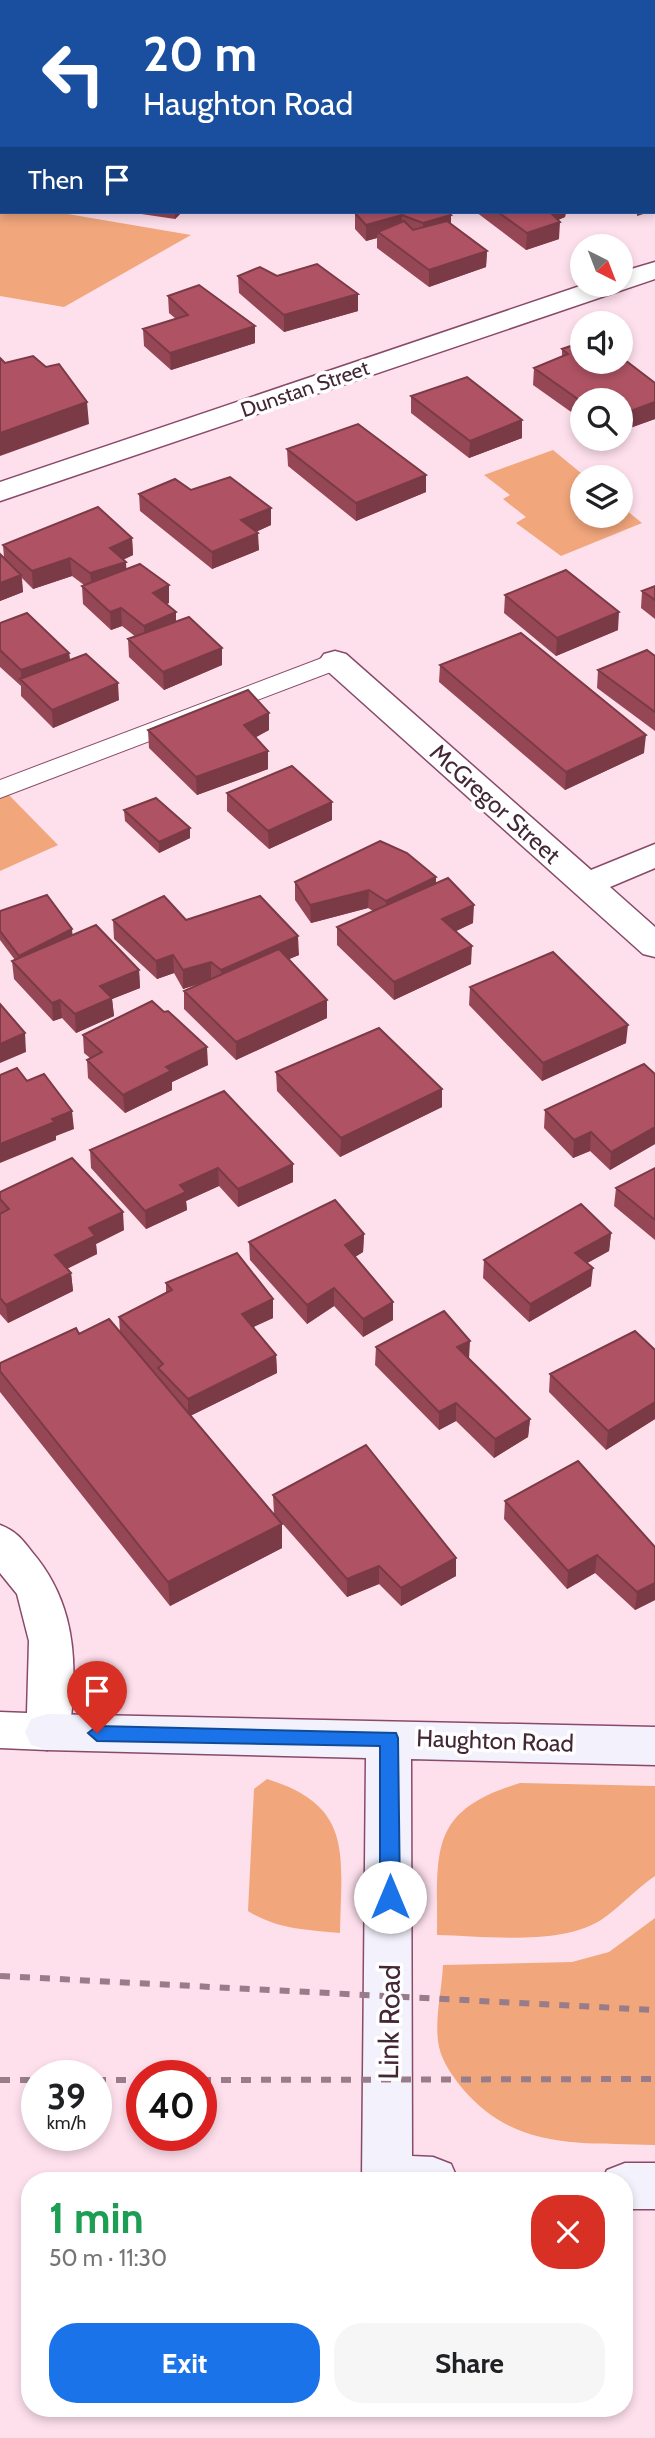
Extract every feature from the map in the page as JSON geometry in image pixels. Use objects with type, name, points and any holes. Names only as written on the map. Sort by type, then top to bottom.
[{"type":"street","points":[[634,277],[655,270]]},
{"type":"street","name":"Dunstan Street","points":[[0,492],[572,298]]},
{"type":"street","name":"McGregor Street","points":[[335,661],[655,946]]},
{"type":"street","points":[[586,885],[655,855]]},
{"type":"street","points":[[0,1542],[35,1589],[50,1626],[53,1672],[47,1732]]},
{"type":"street","name":"Haughton Road","points":[[0,1730],[655,1746]]},
{"type":"street","name":"Link Road","points":[[389,1738],[410,2172]]},
{"type":"street","points":[[633,2186],[655,2186]]},
{"type":"lane","points":[[0,790],[335,661]]},
{"type":"shaded area","points":[[0,214],[68,214],[191,235],[64,307],[0,296]]},
{"type":"shaded area","points":[[553,450],[571,465],[570,528],[630,528],[561,556],[516,523],[526,517],[503,499],[510,495],[484,475]]},
{"type":"shaded area","points":[[633,516],[642,523],[633,527]]},
{"type":"shaded area","points":[[9,795],[58,845],[0,871],[0,799]]},
{"type":"shaded area","points":[[267,1779],[295,1790],[316,1804],[329,1819],[337,1837],[341,1858],[340,1933],[281,1925],[248,1911],[254,1789]]},
{"type":"shaded area","points":[[520,1783],[655,1786],[655,1876],[601,1920],[584,1928],[521,1938],[437,1935],[439,1857],[444,1838],[453,1821],[468,1807],[490,1794]]},
{"type":"shaded area","points":[[655,1918],[655,2145],[575,2142],[527,2133],[504,2123],[482,2108],[462,2088],[450,2072],[439,2048],[437,2032],[443,1965],[572,1962],[609,1952]]},
{"type":"building","points":[[356,214],[451,215],[423,223],[402,215],[366,225]]},
{"type":"building","points":[[501,214],[552,214],[560,222],[527,233]]},
{"type":"building","points":[[404,221],[413,230],[447,221],[487,251],[429,270],[378,232]]},
{"type":"building","points":[[317,264],[358,294],[284,315],[238,276],[260,267],[277,276]]},
{"type":"building","points":[[199,285],[255,326],[170,353],[143,329],[188,315],[168,296]]},
{"type":"building","points":[[570,346],[570,374],[633,374],[633,366],[655,383],[655,402],[633,410],[633,388],[570,388],[570,394],[534,368],[568,354],[562,349]]},
{"type":"building","points":[[33,356],[46,367],[59,364],[87,402],[0,433],[0,358],[5,363]]},
{"type":"building","points":[[467,377],[522,420],[470,441],[411,396]]},
{"type":"building","points":[[358,424],[426,475],[356,503],[287,449]]},
{"type":"building","points":[[230,477],[271,508],[241,520],[258,533],[212,552],[139,494],[175,479],[191,490]]},
{"type":"building","points":[[98,507],[132,538],[110,548],[126,562],[90,573],[70,558],[32,571],[3,545]]},
{"type":"building","points":[[0,554],[21,575],[0,583]]},
{"type":"building","points":[[140,564],[169,585],[153,593],[176,612],[144,626],[121,608],[110,612],[82,586]]},
{"type":"building","points":[[566,570],[619,612],[557,638],[505,595]]},
{"type":"building","points":[[655,586],[655,600],[642,591]]},
{"type":"building","points":[[27,613],[69,653],[21,670],[0,650],[0,623]]},
{"type":"building","points":[[189,617],[222,648],[163,672],[128,639]]},
{"type":"building","points":[[521,633],[646,735],[566,772],[440,665]]},
{"type":"building","points":[[647,650],[655,656],[655,712],[598,670]]},
{"type":"building","points":[[86,654],[118,683],[52,710],[20,679]]},
{"type":"building","points":[[248,690],[269,713],[244,725],[268,751],[196,777],[148,730]]},
{"type":"building","points":[[292,766],[332,802],[268,831],[227,793]]},
{"type":"building","points":[[156,798],[190,828],[159,842],[124,810]]},
{"type":"building","points":[[380,841],[407,853],[436,877],[386,901],[369,890],[310,905],[295,882]]},
{"type":"building","points":[[448,878],[474,905],[442,919],[472,946],[394,982],[337,927]]},
{"type":"building","points":[[47,895],[72,929],[19,956],[0,931],[0,911]]},
{"type":"building","points":[[164,896],[186,920],[260,896],[298,936],[221,970],[211,962],[183,970],[173,955],[156,961],[113,920]]},
{"type":"building","points":[[96,925],[139,970],[100,986],[112,998],[75,1014],[60,1000],[52,1003],[12,961]]},
{"type":"building","points":[[279,949],[327,1000],[236,1042],[184,991]]},
{"type":"building","points":[[553,952],[628,1025],[543,1063],[470,987]]},
{"type":"building","points":[[152,1001],[164,1012],[168,1011],[207,1047],[166,1067],[171,1071],[123,1095],[87,1060],[102,1052],[83,1035]]},
{"type":"building","points":[[0,1004],[25,1033],[0,1044]]},
{"type":"building","points":[[379,1028],[442,1089],[341,1138],[276,1072]]},
{"type":"building","points":[[644,1064],[655,1074],[655,1127],[611,1152],[591,1132],[574,1140],[545,1110]]},
{"type":"building","points":[[17,1068],[27,1081],[44,1074],[72,1111],[52,1119],[55,1122],[0,1144],[0,1075]]},
{"type":"building","points":[[224,1091],[293,1164],[238,1189],[218,1168],[180,1185],[186,1192],[145,1211],[90,1150]]},
{"type":"building","points":[[72,1158],[123,1212],[89,1228],[95,1236],[55,1255],[71,1273],[6,1305],[0,1298],[0,1214],[9,1209],[0,1199],[0,1192]]},
{"type":"building","points":[[655,1168],[655,1220],[616,1188]]},
{"type":"building","points":[[335,1200],[364,1234],[345,1245],[393,1302],[363,1319],[334,1288],[307,1305],[249,1242]]},
{"type":"building","points":[[581,1204],[611,1233],[575,1253],[593,1268],[530,1304],[484,1260]]},
{"type":"building","points":[[237,1253],[273,1299],[242,1314],[276,1355],[188,1399],[158,1368],[163,1364],[119,1317],[172,1290],[166,1283]]},
{"type":"building","points":[[444,1311],[470,1341],[457,1347],[530,1419],[495,1439],[456,1403],[439,1412],[376,1347]]},
{"type":"building","points":[[109,1319],[282,1524],[168,1582],[0,1371],[0,1363],[76,1328],[79,1334]]},
{"type":"building","points":[[635,1331],[655,1350],[655,1402],[608,1431],[550,1374]]},
{"type":"building","points":[[366,1445],[456,1558],[401,1588],[379,1566],[347,1579],[273,1495]]},
{"type":"building","points":[[578,1461],[655,1547],[655,1583],[637,1592],[597,1555],[568,1571],[505,1501]]},
{"type":"railway","points":[[0,1976],[655,2010]]},
{"type":"railway","points":[[217,2080],[655,2079]]},
{"type":"railway","points":[[0,2080],[21,2080]]},
{"type":"railway","points":[[112,2080],[126,2080]]},
{"type":"route","points":[[97,1733],[389,1738],[390,1897]]}]
